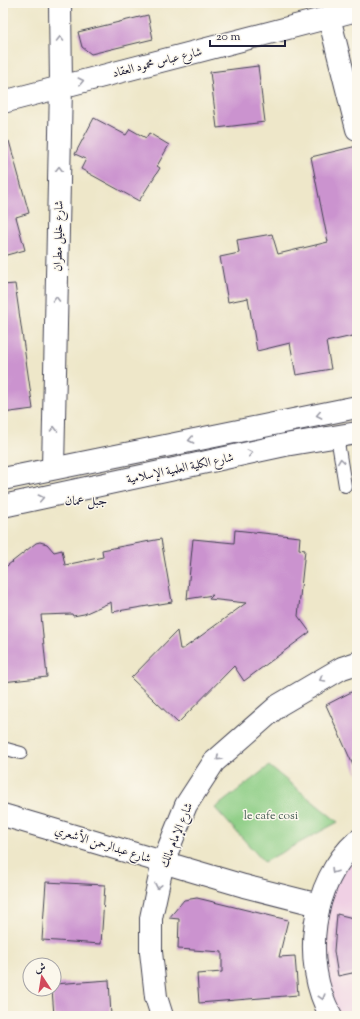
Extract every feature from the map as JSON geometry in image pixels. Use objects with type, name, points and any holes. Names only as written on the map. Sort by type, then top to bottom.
[{"type":"street","name":"شارع خليل مطران","points":[[53,468],[60,86],[60,3]]},
{"type":"street","name":"شارع عباس محمود العقاد","points":[[3,102],[357,10]]},
{"type":"street","points":[[329,17],[357,129]]},
{"type":"street","name":"شارع الكلية العلمية الإسلامية","points":[[3,479],[357,407]]},
{"type":"street","name":"شارع الكلية العلمية الإسلامية","points":[[3,506],[278,447],[347,434]]},
{"type":"street","name":"شارع الإمام مالك","points":[[162,1016],[156,997],[151,952],[151,918],[163,862],[186,805],[214,762],[279,705],[342,668],[357,663]]},
{"type":"street","name":"شارع عبدالرحمن الأشعري","points":[[3,815],[163,862],[318,905]]},
{"type":"street","points":[[331,1016],[325,1005],[315,972],[313,938],[318,905],[331,874],[357,840]]},
{"type":"lane","points":[[345,486],[347,434]]},
{"type":"lane","points":[[3,748],[21,752]]},
{"type":"shaded area","points":[[357,851],[357,1016],[336,1016],[319,935],[330,891]]},
{"type":"green space","name":"le cafe cosi","points":[[269,766],[338,822],[264,862],[215,808]]},
{"type":"building","points":[[148,15],[153,39],[91,54],[82,47],[78,32]]},
{"type":"building","points":[[258,66],[265,122],[217,128],[210,72]]},
{"type":"building","points":[[94,118],[126,135],[130,129],[146,138],[149,133],[169,145],[157,166],[160,168],[139,201],[81,169],[86,159],[75,154]]},
{"type":"building","points":[[9,141],[29,213],[16,217],[25,250],[3,256],[3,142]]},
{"type":"building","points":[[357,146],[357,335],[326,342],[331,369],[296,375],[290,343],[257,351],[248,298],[228,302],[220,257],[239,253],[237,240],[272,234],[278,254],[328,242],[311,157]]},
{"type":"building","points":[[15,284],[33,409],[3,413],[3,285]]},
{"type":"building","points":[[235,530],[300,537],[299,549],[305,550],[298,616],[310,632],[244,681],[234,666],[178,723],[131,678],[177,631],[180,649],[183,649],[246,603],[209,599],[213,595],[187,599],[193,539],[234,543]]},
{"type":"building","points":[[161,539],[172,602],[112,612],[111,602],[84,614],[73,616],[72,614],[41,615],[47,677],[3,682],[3,569],[36,543],[40,542],[47,544],[54,552],[62,550],[65,565],[103,557],[102,550]]},
{"type":"building","points":[[357,689],[357,774],[326,705]]},
{"type":"building","points":[[46,882],[105,885],[101,944],[42,940]]},
{"type":"building","points":[[197,898],[288,920],[279,957],[295,956],[298,995],[199,1003],[197,974],[222,972],[222,952],[178,949],[179,919],[169,918],[184,900]]},
{"type":"building","points":[[337,914],[357,919],[357,972],[338,976],[334,951]]},
{"type":"building","points":[[109,980],[111,1016],[54,1016],[53,997],[62,997],[62,983]]},
{"type":"district","name":"جبل عمان","points":[[86,500]]}]
